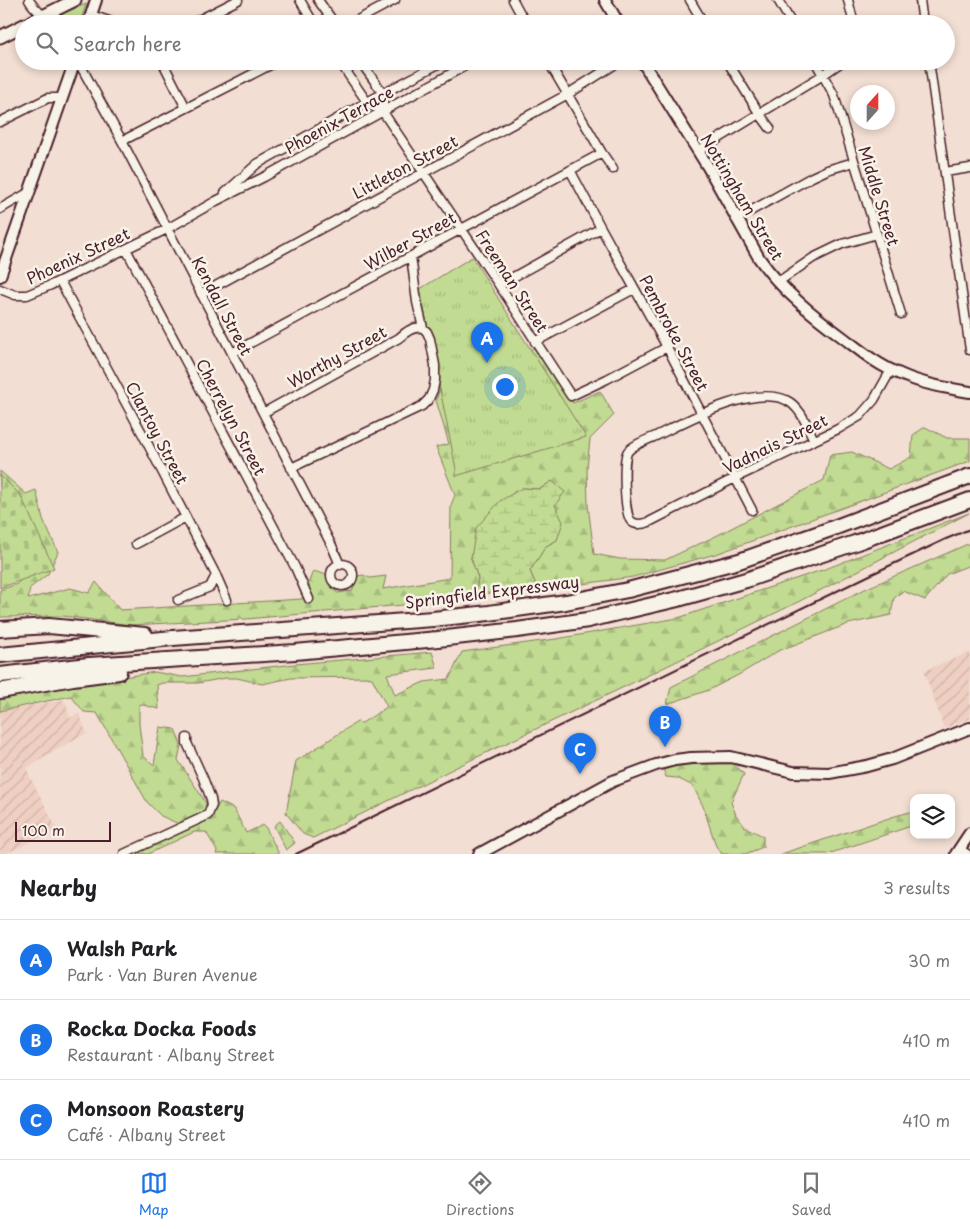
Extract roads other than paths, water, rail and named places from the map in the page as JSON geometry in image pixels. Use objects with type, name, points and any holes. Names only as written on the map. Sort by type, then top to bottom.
[{"type":"highway","name":"Springfield Expressway","points":[[0,654],[173,638],[433,619],[549,605],[619,592],[739,561],[828,530],[970,476]]},
{"type":"highway","points":[[0,675],[81,666],[295,652],[447,638],[533,628],[603,616],[686,597],[746,580],[856,544],[970,500]]},
{"type":"highway","points":[[0,629],[49,626],[128,632],[173,638]]},
{"type":"highway","points":[[0,691],[204,658]]},
{"type":"main road","points":[[46,15],[75,0]]},
{"type":"main road","points":[[91,15],[96,0]]},
{"type":"main road","points":[[606,1],[614,15]]},
{"type":"main road","points":[[0,37],[15,29]]},
{"type":"main road","points":[[0,276],[73,70]]},
{"type":"main road","name":"Nottingham Street","points":[[648,70],[698,151],[759,258],[778,282],[832,330],[876,362],[924,383],[970,392]]},
{"type":"main road","points":[[480,854],[613,781],[675,760],[731,757],[793,772],[828,773],[892,759],[970,728]]},
{"type":"main road","points":[[961,852],[970,833]]},
{"type":"street","points":[[29,0],[37,12],[42,15]]},
{"type":"street","points":[[209,15],[238,0]]},
{"type":"street","points":[[300,0],[309,15]]},
{"type":"street","points":[[318,0],[329,15]]},
{"type":"street","points":[[367,15],[395,0]]},
{"type":"street","points":[[512,0],[521,15]]},
{"type":"street","points":[[690,0],[699,15]]},
{"type":"street","points":[[778,0],[787,15]]},
{"type":"street","points":[[848,0],[852,15]]},
{"type":"street","points":[[920,0],[922,15]]},
{"type":"street","name":"Kendall Street","points":[[82,70],[122,141],[340,564]]},
{"type":"street","points":[[167,70],[186,108]]},
{"type":"street","points":[[122,141],[260,70]]},
{"type":"street","points":[[345,70],[367,102],[383,112]]},
{"type":"street","points":[[366,70],[383,93],[383,112]]},
{"type":"street","name":"Phoenix Terrace","points":[[216,201],[257,164],[308,134],[427,70]]},
{"type":"street","points":[[553,70],[602,153],[613,168]]},
{"type":"street","name":"Littleton Street","points":[[201,294],[568,94],[606,70]]},
{"type":"street","points":[[734,70],[770,128]]},
{"type":"street","name":"Middle Street","points":[[820,70],[834,95],[901,314]]},
{"type":"street","points":[[698,151],[830,70]]},
{"type":"street","points":[[930,70],[970,350]]},
{"type":"street","name":"Phoenix Terrace","points":[[167,229],[455,71]]},
{"type":"street","points":[[0,122],[48,98],[62,98]]},
{"type":"street","name":"Freeman Street","points":[[383,112],[571,396],[608,379],[667,347]]},
{"type":"street","points":[[308,134],[315,148]]},
{"type":"street","points":[[295,143],[301,156]]},
{"type":"street","name":"Wilber Street","points":[[232,353],[602,153]]},
{"type":"street","points":[[736,219],[820,173],[854,162]]},
{"type":"street","points":[[945,172],[970,168]]},
{"type":"street","name":"Pembroke Street","points":[[570,170],[667,347],[752,510]]},
{"type":"street","points":[[0,209],[28,193]]},
{"type":"street","points":[[499,285],[601,228]]},
{"type":"street","name":"Phoenix Street","points":[[0,289],[15,295],[27,295],[167,229]]},
{"type":"street","points":[[778,282],[813,258],[842,244],[877,234]]},
{"type":"street","name":"Cherrelyn Street","points":[[126,249],[295,567],[309,599]]},
{"type":"street","points":[[291,468],[417,408],[426,402],[431,395],[434,385],[434,355],[427,332],[423,328],[417,302],[411,256]]},
{"type":"street","name":"Clantoy Street","points":[[60,281],[186,517],[227,600]]},
{"type":"street","points":[[535,342],[634,289]]},
{"type":"street","name":"Worthy Street","points":[[263,414],[392,342],[410,329],[423,328]]},
{"type":"street","name":"Vadnais Street","points":[[701,414],[640,444],[627,453],[625,460],[626,506],[632,522],[644,524],[652,521],[735,478],[838,429],[860,416],[874,400],[891,370]]},
{"type":"street","points":[[701,414],[731,402],[755,398],[780,398],[789,402],[798,411],[814,440]]},
{"type":"street","points":[[136,544],[186,517]]},
{"type":"street","points":[[178,600],[210,587],[216,575]]},
{"type":"street","points":[[124,854],[208,814],[210,811],[212,806],[211,799],[187,744],[187,738]]},
{"type":"railway","points":[[296,854],[872,574],[970,529]]},
{"type":"place","name":"Walsh Park","points":[[487,363]]},
{"type":"place","name":"Rocka Docka Foods","points":[[665,747]]},
{"type":"place","name":"Monsoon Roastery","points":[[580,774]]}]
